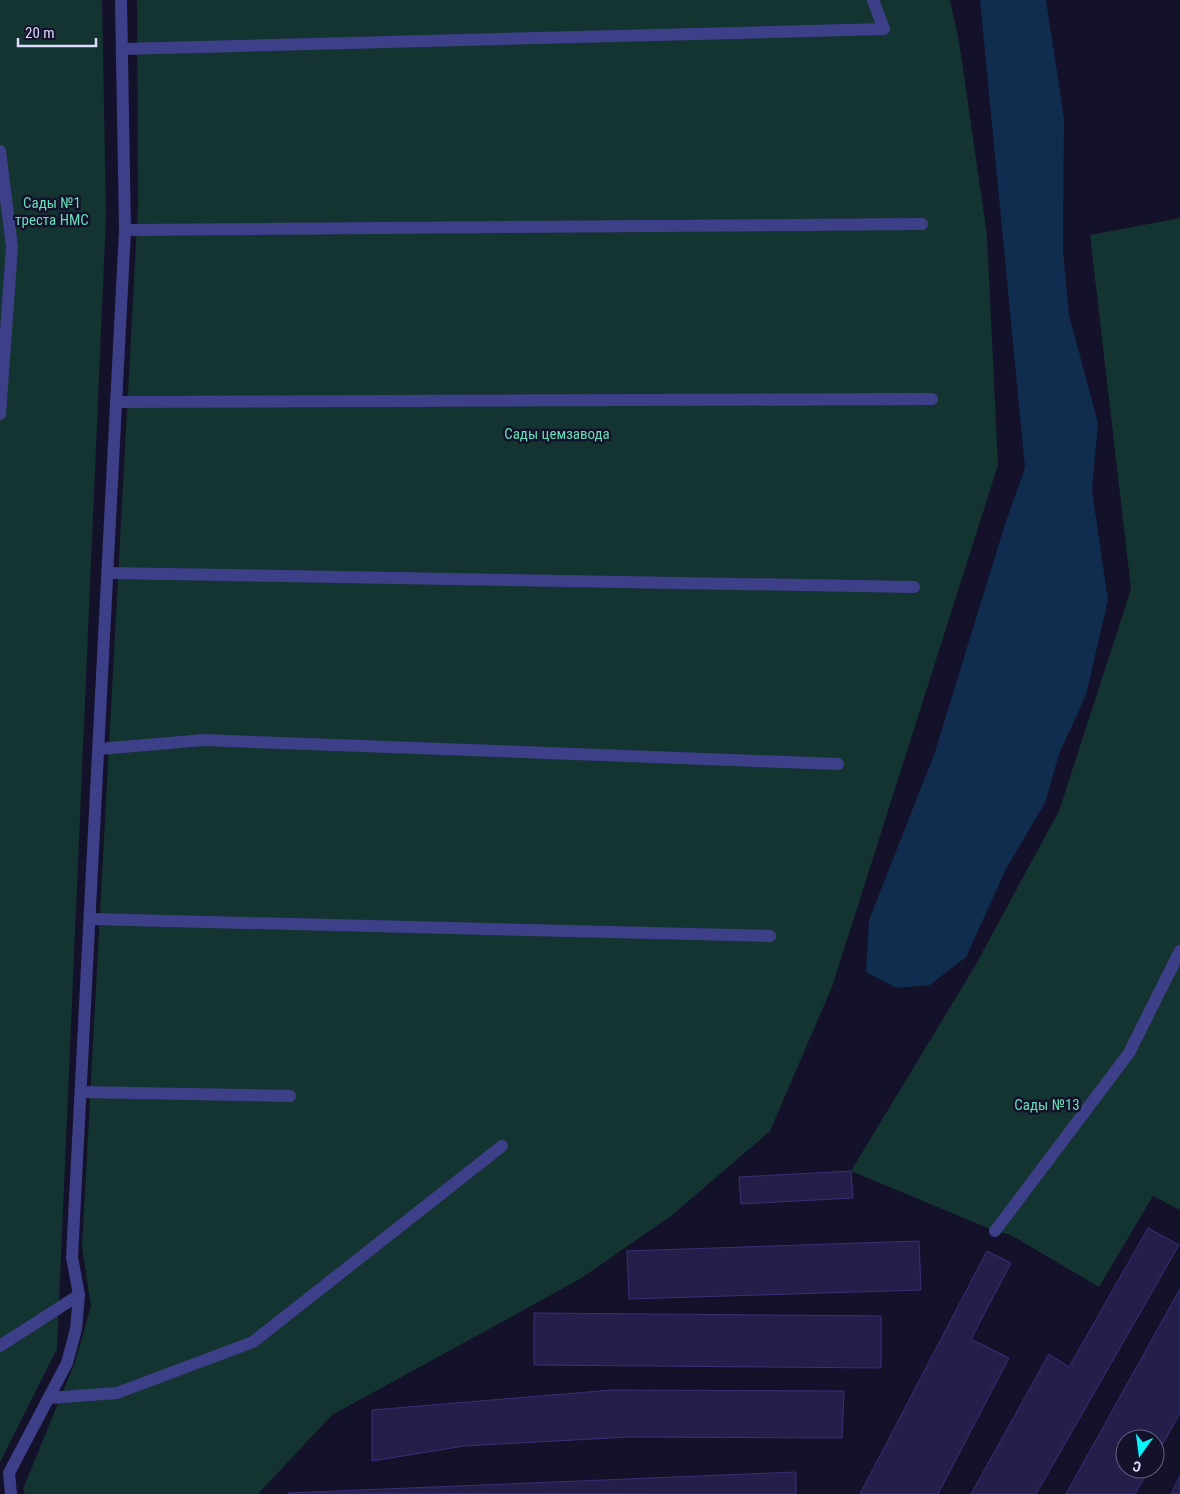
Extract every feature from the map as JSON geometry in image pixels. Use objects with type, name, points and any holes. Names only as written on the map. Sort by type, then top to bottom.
[{"type":"lane","points":[[11,1494],[9,1473],[49,1398],[69,1355],[76,1329],[79,1295],[72,1257],[126,230],[121,0]]},
{"type":"lane","points":[[122,49],[884,29],[873,0]]},
{"type":"lane","points":[[0,151],[12,247],[0,414]]},
{"type":"lane","points":[[126,230],[922,224]]},
{"type":"lane","points":[[116,402],[932,399]]},
{"type":"lane","points":[[108,573],[914,587]]},
{"type":"lane","points":[[99,749],[204,740],[838,764]]},
{"type":"lane","points":[[90,919],[770,936]]},
{"type":"lane","points":[[995,1231],[1129,1053],[1180,951]]},
{"type":"lane","points":[[80,1092],[290,1096]]},
{"type":"lane","points":[[49,1398],[117,1393],[253,1342],[502,1146]]},
{"type":"lane","points":[[0,1346],[79,1295]]},
{"type":"green space","name":"Сады №1 треста НМС","points":[[0,0],[102,0],[106,216],[57,1349],[0,1462]]},
{"type":"green space","name":"Сады цемзавода","points":[[137,0],[950,0],[959,41],[987,235],[998,465],[832,987],[770,1131],[671,1216],[580,1279],[332,1415],[258,1494],[25,1494],[23,1489],[75,1362],[91,1306],[82,1247],[138,207]]},
{"type":"green space","name":"Сады №13","points":[[1180,218],[1180,1210],[1153,1196],[1099,1287],[1011,1235],[995,1231],[851,1171],[975,966],[1059,811],[1131,589],[1090,235]]},
{"type":"water","points":[[980,0],[1046,0],[1064,118],[1063,250],[1069,315],[1098,423],[1092,490],[1108,600],[1086,695],[1059,754],[1045,803],[1007,867],[966,957],[930,985],[897,988],[866,972],[869,920],[934,755],[1005,524],[1025,468]]},
{"type":"building","points":[[851,1171],[853,1198],[741,1204],[739,1177]]},
{"type":"building","points":[[1148,1228],[1179,1245],[1036,1494],[971,1494],[1049,1354],[1069,1367]]},
{"type":"building","points":[[919,1241],[921,1290],[629,1299],[627,1251]]},
{"type":"building","points":[[987,1251],[1011,1263],[971,1339],[1009,1358],[938,1494],[860,1494]]},
{"type":"building","points":[[1180,1289],[1180,1413],[1165,1440],[1165,1429],[1115,1429],[1115,1479],[1143,1479],[1135,1494],[1066,1494]]},
{"type":"building","points":[[534,1313],[881,1316],[881,1368],[534,1365]]},
{"type":"building","points":[[612,1390],[844,1391],[842,1438],[629,1437],[464,1446],[372,1461],[372,1410]]},
{"type":"building","points":[[796,1472],[796,1494],[288,1493],[507,1484]]},
{"type":"building","points":[[1180,1476],[1180,1494],[1171,1494]]}]
